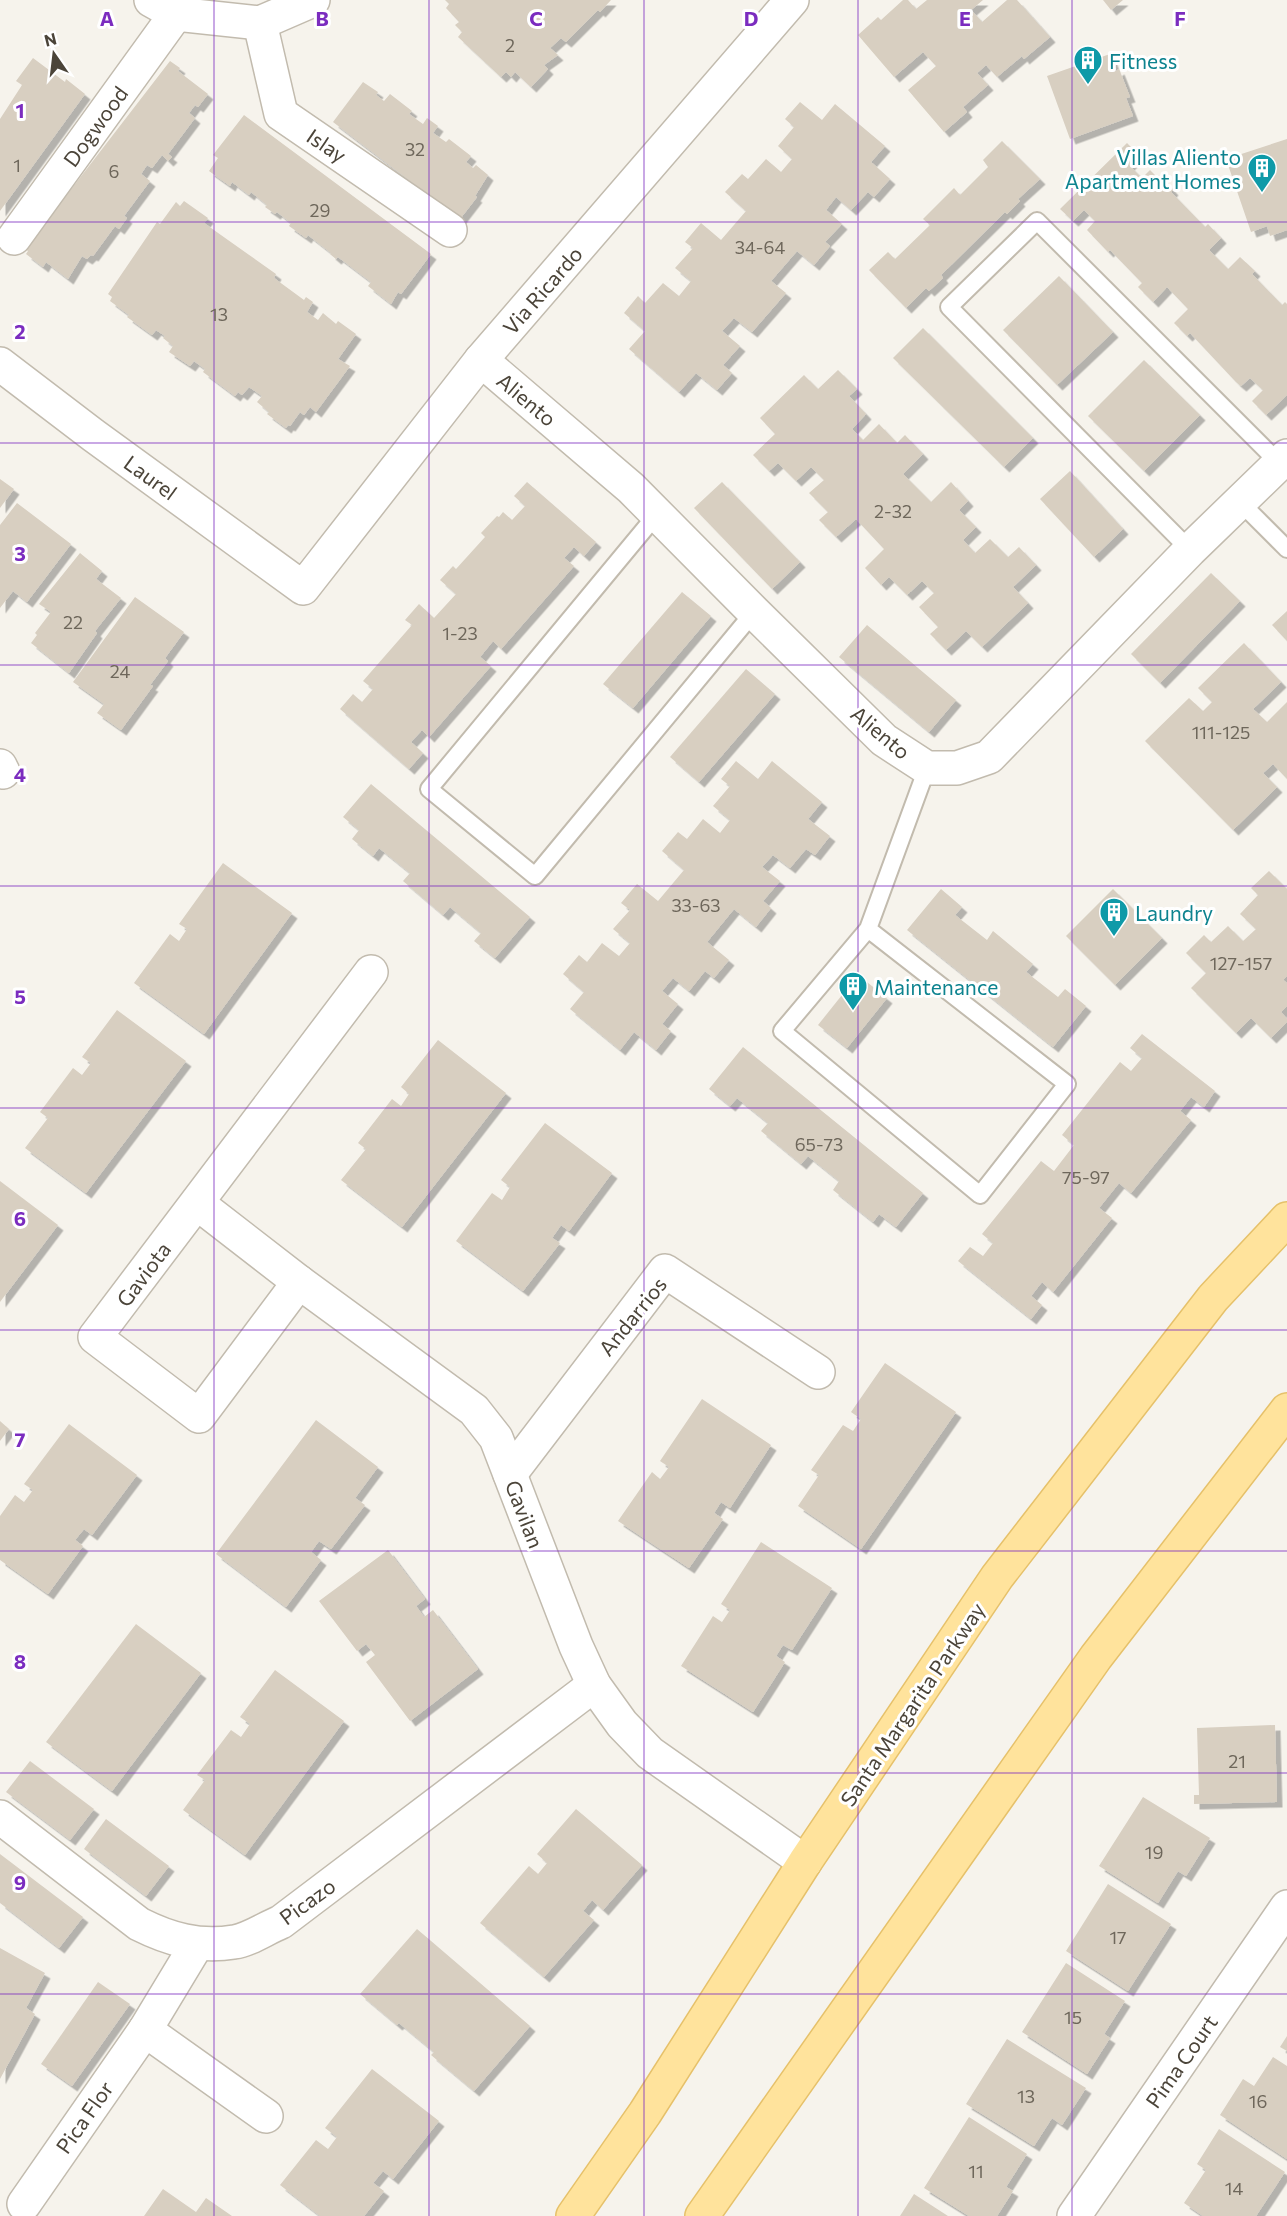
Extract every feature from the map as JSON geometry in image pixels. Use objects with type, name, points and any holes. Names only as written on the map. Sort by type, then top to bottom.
[{"type":"main road","name":"Santa Margarita Parkway","points":[[573,2216],[645,2113],[805,1862],[997,1577],[1213,1298],[1287,1219]]},
{"type":"main road","points":[[702,2216],[1096,1657],[1287,1410]]},
{"type":"street","points":[[164,7],[260,23],[313,0]]},
{"type":"street","name":"Via Ricardo","points":[[303,588],[481,360],[792,0]]},
{"type":"street","name":"Dogwood","points":[[14,238],[164,7]]},
{"type":"street","name":"Islay","points":[[260,23],[281,114],[450,230]]},
{"type":"street","name":"Aliento","points":[[481,360],[632,488],[884,740],[927,768],[957,768],[990,757],[1190,550],[1283,460]]},
{"type":"street","name":"Laurel","points":[[0,364],[93,435],[303,588]]},
{"type":"street","name":"Gaviota","points":[[299,1281],[199,1416],[94,1337],[371,972]]},
{"type":"street","name":"Gavilan","points":[[197,1203],[474,1410],[496,1438],[576,1646],[594,1685],[622,1724],[650,1753],[805,1862]]},
{"type":"street","name":"Andarrios","points":[[510,1474],[664,1271],[818,1372]]},
{"type":"street","name":"Picazo","points":[[0,1817],[139,1924],[165,1937],[197,1944],[235,1942],[281,1922],[594,1685]]},
{"type":"street","name":"Pima Court","points":[[1074,2216],[1287,1907]]},
{"type":"street","name":"Pica Flor","points":[[24,2204],[145,2030],[197,1944]]},
{"type":"street","points":[[145,2030],[266,2116]]},
{"type":"lane","points":[[1190,550],[950,308],[1037,221],[1283,460]]},
{"type":"lane","points":[[1240,502],[1287,549]]},
{"type":"lane","points":[[657,514],[429,789],[535,876],[754,612]]},
{"type":"lane","points":[[868,929],[1067,1084],[980,1195],[782,1031],[868,929],[927,768]]},
{"type":"building","points":[[445,0],[611,0],[566,42],[561,38],[550,48],[558,55],[544,65],[548,69],[531,87],[515,72],[511,77],[506,72],[501,77],[458,37],[462,32],[455,25],[459,22],[446,8],[449,4]]},
{"type":"building","points":[[903,0],[908,0],[916,9],[927,0],[983,0],[971,10],[982,22],[1007,0],[1017,0],[1050,37],[1024,59],[1022,56],[997,77],[986,65],[977,73],[988,85],[963,107],[967,112],[944,132],[908,90],[936,66],[923,52],[894,77],[858,35],[878,17],[881,20]]},
{"type":"building","points":[[1103,0],[1123,0],[1111,10]]},
{"type":"building","name":"Fitness","points":[[1110,54],[1116,71],[1119,69],[1130,97],[1126,98],[1133,116],[1070,139],[1047,76]]},
{"type":"building","points":[[33,58],[85,94],[0,211],[0,119],[22,85],[16,81]]},
{"type":"building","points":[[170,61],[180,68],[178,71],[208,94],[198,107],[195,105],[189,113],[195,118],[168,154],[172,157],[168,161],[162,155],[152,168],[147,165],[141,174],[150,181],[124,216],[127,218],[119,229],[115,226],[93,256],[87,259],[82,256],[68,279],[46,262],[43,267],[26,254],[28,251],[25,249]]},
{"type":"building","points":[[363,82],[378,92],[376,95],[384,101],[390,94],[412,111],[409,114],[423,124],[427,118],[438,126],[433,133],[446,142],[449,139],[471,156],[466,162],[473,168],[476,165],[488,175],[475,196],[477,197],[460,219],[333,122]]},
{"type":"building","points":[[800,102],[822,120],[835,104],[885,146],[871,162],[890,179],[874,197],[868,192],[851,210],[836,197],[826,210],[842,224],[825,242],[830,246],[814,265],[797,251],[771,281],[786,293],[752,332],[734,318],[722,331],[740,346],[723,365],[732,373],[717,390],[696,373],[679,392],[629,349],[645,331],[624,313],[638,296],[645,303],[663,283],[679,296],[691,281],[675,268],[693,248],[685,242],[701,223],[721,240],[746,211],[725,192],[742,174],[748,179],[766,159],[781,172],[792,159],[778,146],[794,127],[785,119]]},
{"type":"building","points":[[244,115],[431,254],[401,294],[398,292],[391,304],[368,286],[371,282],[338,257],[336,259],[308,235],[306,238],[289,226],[291,223],[277,212],[275,214],[265,207],[267,205],[251,192],[249,195],[232,182],[230,186],[209,171],[218,158],[213,155]]},
{"type":"building","name":"Villas Aliento Apartment Homes","points":[[1287,139],[1287,230],[1270,236],[1267,226],[1251,232],[1226,159]]},
{"type":"building","points":[[1002,141],[1040,179],[1018,199],[1020,201],[1007,214],[1005,212],[941,275],[943,278],[929,291],[926,288],[906,308],[869,270],[888,252],[895,259],[930,225],[923,219],[954,188],[960,195],[988,167],[983,160]]},
{"type":"building","points":[[1127,143],[1139,155],[1129,165],[1142,178],[1150,170],[1157,177],[1159,175],[1173,190],[1171,192],[1205,227],[1208,224],[1221,238],[1209,250],[1228,269],[1240,257],[1255,271],[1252,274],[1282,305],[1285,302],[1287,304],[1287,395],[1266,415],[1252,401],[1263,390],[1250,378],[1241,386],[1190,333],[1187,336],[1174,323],[1188,309],[1167,287],[1153,302],[1138,287],[1142,283],[1087,230],[1095,221],[1084,210],[1073,221],[1060,209]]},
{"type":"building","points":[[184,201],[208,218],[204,223],[276,274],[274,278],[304,300],[306,297],[313,302],[307,312],[318,320],[323,313],[336,324],[338,321],[356,334],[338,359],[350,366],[316,412],[310,407],[304,415],[300,412],[286,428],[267,414],[269,412],[257,402],[262,396],[249,387],[242,395],[238,392],[235,396],[203,372],[205,369],[194,361],[190,366],[169,352],[173,346],[163,338],[165,336],[156,330],[152,335],[110,301],[112,297],[108,294],[157,222],[160,224],[176,202],[180,206]]},
{"type":"building","points":[[1059,276],[1113,332],[1057,385],[1003,330]]},
{"type":"building","points":[[923,328],[1033,438],[1004,467],[893,358]]},
{"type":"building","points":[[1144,360],[1200,415],[1144,471],[1088,416]]},
{"type":"building","points":[[838,370],[857,389],[849,396],[866,414],[852,429],[863,440],[879,424],[897,443],[905,435],[923,454],[903,474],[931,502],[951,482],[968,501],[959,510],[976,527],[963,540],[975,553],[990,539],[1008,557],[1019,547],[1036,565],[1013,587],[1028,603],[982,647],[966,631],[946,650],[930,634],[938,627],[919,607],[934,593],[922,581],[907,595],[889,577],[881,585],[865,568],[884,549],[856,519],[836,537],[819,520],[828,512],[809,493],[824,480],[811,467],[796,481],[778,463],[769,471],[753,455],[775,434],[760,418],[804,375],[818,389]]},
{"type":"building","points":[[1070,471],[1123,529],[1094,557],[1040,499]]},
{"type":"building","points":[[0,479],[14,489],[0,508]]},
{"type":"building","points":[[527,482],[596,542],[584,556],[574,547],[564,558],[574,566],[501,649],[493,641],[480,657],[491,666],[429,737],[422,730],[411,742],[423,753],[409,769],[340,709],[353,694],[362,702],[373,689],[363,681],[412,625],[405,620],[419,604],[434,618],[456,594],[440,580],[453,566],[456,569],[485,537],[481,533],[497,516],[499,517],[503,512],[512,520],[525,506],[514,496]]},
{"type":"building","points":[[722,482],[800,562],[772,589],[694,508]]},
{"type":"building","points":[[17,503],[71,544],[27,602],[13,591],[0,608],[0,525]]},
{"type":"building","points":[[80,553],[102,571],[96,579],[121,598],[95,631],[97,633],[69,673],[31,643],[37,635],[35,633],[51,612],[39,604]]},
{"type":"building","points":[[1211,573],[1240,601],[1160,683],[1131,654]]},
{"type":"building","points":[[682,592],[711,616],[633,708],[603,684]]},
{"type":"building","points":[[135,597],[184,632],[165,658],[168,661],[150,685],[153,686],[121,730],[97,713],[104,704],[73,682]]},
{"type":"building","points":[[1287,611],[1287,641],[1272,625]]},
{"type":"building","points":[[867,625],[956,700],[929,732],[839,657]]},
{"type":"building","points":[[1244,643],[1281,682],[1253,709],[1267,722],[1287,702],[1287,779],[1273,764],[1263,773],[1277,787],[1233,830],[1145,741],[1189,698],[1203,711],[1212,702],[1198,688]]},
{"type":"building","points":[[746,669],[775,694],[699,782],[670,757]]},
{"type":"building","points":[[736,761],[758,779],[772,761],[822,802],[808,819],[830,836],[815,855],[806,849],[790,868],[773,855],[762,867],[780,881],[763,901],[771,908],[756,927],[734,909],[707,942],[729,960],[714,978],[705,971],[689,991],[673,978],[662,991],[678,1004],[662,1024],[671,1031],[656,1050],[634,1032],[620,1050],[570,1009],[584,992],[563,974],[579,955],[587,962],[602,943],[619,956],[630,943],[613,929],[630,910],[621,903],[637,884],[658,901],[684,870],[662,851],[678,832],[687,839],[703,819],[720,833],[730,820],[713,806],[730,786],[721,779]]},
{"type":"building","points":[[371,784],[530,917],[495,958],[474,941],[481,933],[450,907],[443,915],[403,881],[410,873],[379,848],[373,856],[352,839],[359,830],[343,817]]},
{"type":"building","points":[[223,863],[292,913],[204,1034],[134,983],[170,934],[179,941],[187,929],[179,924]]},
{"type":"building","points":[[1269,871],[1287,889],[1287,976],[1283,980],[1287,983],[1287,1006],[1281,1012],[1287,1022],[1271,1038],[1251,1018],[1236,1033],[1191,988],[1206,973],[1186,953],[1204,935],[1211,942],[1228,926],[1243,941],[1256,929],[1240,914],[1258,895],[1251,888]]},
{"type":"building","points":[[941,889],[962,907],[955,915],[987,940],[993,931],[1033,964],[1026,972],[1058,997],[1065,989],[1086,1006],[1053,1047],[907,930]]},
{"type":"building","name":"Laundry","points":[[1113,889],[1162,938],[1115,985],[1066,936]]},
{"type":"building","name":"Maintenance","points":[[858,975],[887,998],[847,1048],[818,1025]]},
{"type":"building","points":[[117,1010],[186,1061],[86,1193],[25,1148],[48,1118],[40,1112],[73,1068],[82,1075],[91,1063],[82,1057]]},
{"type":"building","points":[[1142,1034],[1215,1091],[1204,1107],[1191,1097],[1180,1111],[1191,1120],[1131,1193],[1119,1183],[1099,1208],[1112,1218],[1053,1292],[1042,1282],[1031,1296],[1042,1305],[1031,1319],[958,1261],[970,1247],[983,1256],[993,1243],[982,1234],[1041,1161],[1054,1171],[1074,1145],[1062,1135],[1120,1062],[1131,1071],[1142,1058],[1130,1048]]},
{"type":"building","points":[[438,1040],[506,1093],[402,1227],[341,1180],[366,1149],[358,1143],[392,1099],[401,1106],[409,1094],[401,1087]]},
{"type":"building","points":[[743,1047],[923,1193],[896,1227],[879,1214],[873,1222],[833,1190],[839,1181],[808,1156],[801,1164],[761,1131],[768,1123],[737,1098],[730,1106],[709,1089]]},
{"type":"building","points":[[545,1123],[612,1173],[569,1231],[561,1225],[552,1238],[560,1243],[523,1291],[456,1241],[492,1193],[502,1200],[510,1187],[501,1180]]},
{"type":"building","points":[[0,1181],[58,1225],[0,1302]]},
{"type":"building","points":[[885,1363],[956,1412],[861,1549],[798,1506],[819,1475],[811,1470],[843,1425],[853,1431],[861,1419],[851,1412]]},
{"type":"building","points":[[702,1399],[771,1445],[730,1508],[721,1502],[714,1513],[723,1519],[689,1568],[618,1521],[652,1472],[660,1479],[669,1467],[660,1461]]},
{"type":"building","points":[[316,1420],[378,1467],[355,1498],[365,1505],[331,1549],[319,1541],[311,1552],[321,1560],[286,1607],[216,1554]]},
{"type":"building","points":[[0,1421],[9,1429],[0,1441]]},
{"type":"building","points":[[69,1424],[137,1475],[92,1535],[84,1529],[75,1540],[83,1546],[48,1594],[0,1560],[0,1516],[15,1495],[24,1502],[33,1490],[24,1484]]},
{"type":"building","points":[[761,1542],[832,1588],[792,1650],[783,1645],[776,1656],[785,1662],[753,1712],[681,1666],[713,1616],[722,1622],[730,1610],[721,1604]]},
{"type":"building","points":[[388,1550],[425,1599],[416,1606],[424,1617],[433,1610],[478,1669],[410,1721],[366,1662],[375,1655],[366,1644],[357,1651],[319,1601]]},
{"type":"building","points":[[136,1624],[201,1673],[112,1791],[46,1742]]},
{"type":"building","points":[[275,1670],[344,1721],[245,1855],[183,1810],[205,1780],[197,1775],[231,1730],[241,1737],[250,1724],[240,1717]]},
{"type":"building","points":[[1275,1725],[1277,1802],[1194,1804],[1194,1795],[1199,1795],[1197,1728]]},
{"type":"building","points":[[30,1761],[94,1809],[70,1840],[6,1792]]},
{"type":"building","points":[[1143,1797],[1210,1838],[1186,1876],[1178,1871],[1158,1903],[1099,1866]]},
{"type":"building","points":[[576,1809],[642,1865],[603,1910],[592,1900],[583,1911],[594,1920],[544,1977],[480,1923],[529,1866],[538,1874],[547,1863],[537,1854]]},
{"type":"building","points":[[106,1819],[169,1866],[146,1896],[84,1849]]},
{"type":"building","points":[[0,1854],[83,1917],[59,1948],[0,1903]]},
{"type":"building","points":[[1108,1884],[1171,1924],[1128,1991],[1066,1951]]},
{"type":"building","points":[[417,1929],[530,2026],[474,2091],[431,2055],[434,2052],[360,1994]]},
{"type":"building","points":[[0,1948],[45,1973],[26,2008],[35,2014],[0,2079]]},
{"type":"building","points":[[1066,1963],[1125,2001],[1104,2034],[1110,2038],[1087,2074],[1022,2032]]},
{"type":"building","points":[[98,1982],[130,2004],[72,2086],[41,2064]]},
{"type":"building","points":[[1287,2036],[1287,2051],[1280,2047]]},
{"type":"building","points":[[1007,2039],[1086,2088],[1062,2125],[1052,2118],[1034,2146],[966,2104]]},
{"type":"building","points":[[1273,2057],[1287,2066],[1287,2159],[1220,2115],[1243,2079],[1254,2086]]},
{"type":"building","points":[[372,2069],[439,2121],[393,2179],[383,2171],[373,2183],[384,2191],[364,2216],[320,2216],[280,2185],[316,2140],[328,2149],[337,2137],[325,2128]]},
{"type":"building","points":[[969,2117],[1027,2154],[1006,2187],[1013,2191],[997,2216],[969,2216],[924,2188]]},
{"type":"building","points":[[1219,2129],[1285,2172],[1256,2216],[1203,2216],[1184,2203],[1206,2170],[1197,2164]]},
{"type":"building","points":[[163,2189],[196,2212],[206,2198],[232,2216],[144,2216]]},
{"type":"building","points":[[914,2194],[948,2216],[900,2216]]},
{"type":"place","name":"Fitness","points":[[1088,86]]},
{"type":"place","name":"Villas Aliento Apartment Homes","points":[[1262,194]]},
{"type":"place","name":"Laundry","points":[[1114,938]]},
{"type":"place","name":"Maintenance","points":[[853,1012]]}]
